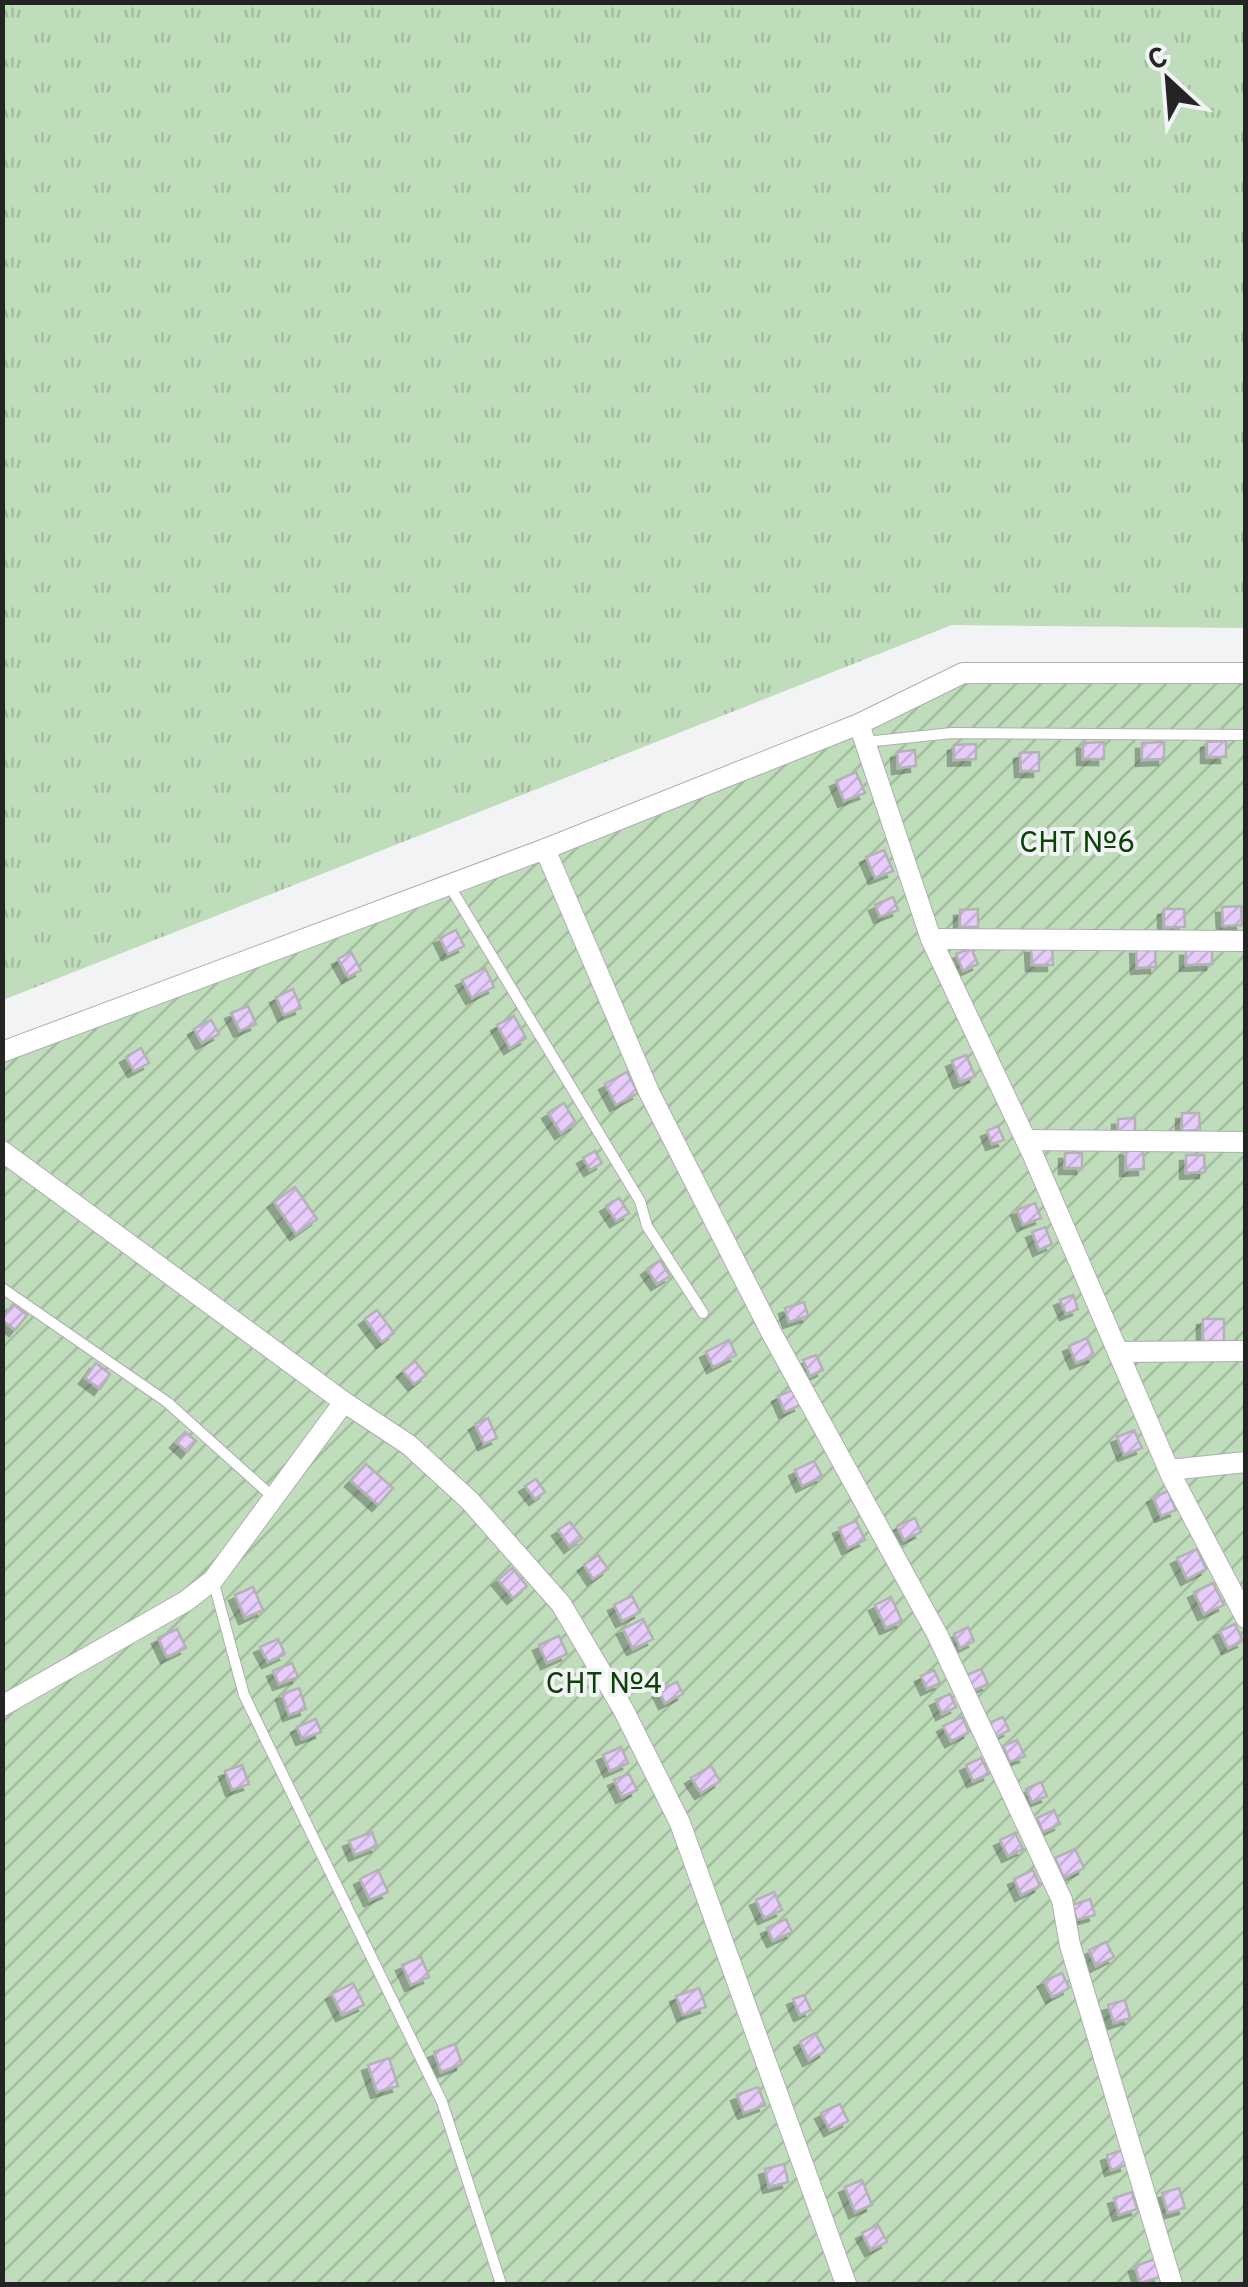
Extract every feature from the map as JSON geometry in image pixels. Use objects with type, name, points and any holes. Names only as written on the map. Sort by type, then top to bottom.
[{"type":"street","points":[[2,1052],[862,733],[964,673],[1246,674]]},
{"type":"street","points":[[862,733],[931,938],[1026,1140],[1168,1470],[1246,1618]]},
{"type":"street","points":[[546,849],[649,1092],[772,1332],[937,1634],[1062,1900],[1070,1945],[1172,2284]]},
{"type":"street","points":[[931,938],[1246,941]]},
{"type":"street","points":[[1026,1140],[1246,1142]]},
{"type":"street","points":[[2,1150],[344,1402],[409,1445],[470,1502],[562,1604],[624,1709],[680,1824],[846,2284]]},
{"type":"street","points":[[1118,1352],[1246,1351]]},
{"type":"street","points":[[2,1706],[186,1601],[213,1580],[344,1402]]},
{"type":"street","points":[[1168,1470],[1246,1462]]},
{"type":"lane","points":[[862,733],[1246,735]]},
{"type":"lane","points":[[449,885],[640,1201],[647,1226],[703,1313]]},
{"type":"lane","points":[[2,1288],[167,1402],[274,1498]]},
{"type":"lane","points":[[213,1580],[244,1695],[442,2102],[502,2284]]},
{"type":"green space","points":[[3,2],[1245,3],[1245,628],[952,625],[3,1000]]},
{"type":"green space","name":"СНТ №4","points":[[963,673],[1245,673],[1245,2284],[3,2284],[3,1052],[545,849]]},
{"type":"building","points":[[1226,741],[1226,757],[1207,757],[1207,742]]},
{"type":"building","points":[[1104,742],[1104,759],[1083,759],[1083,743]]},
{"type":"building","points":[[1164,742],[1164,759],[1142,760],[1142,743]]},
{"type":"building","points":[[976,744],[976,759],[954,760],[954,745]]},
{"type":"building","points":[[915,750],[916,766],[898,768],[897,752]]},
{"type":"building","points":[[1039,752],[1039,771],[1021,771],[1020,753]]},
{"type":"building","points":[[856,772],[865,793],[844,801],[836,781]]},
{"type":"building","points":[[884,850],[893,871],[875,878],[866,857]]},
{"type":"building","points":[[893,897],[898,910],[880,917],[875,905]]},
{"type":"building","points":[[1241,906],[1242,925],[1223,926],[1222,907]]},
{"type":"building","points":[[978,909],[978,927],[960,927],[960,910]]},
{"type":"building","points":[[1164,909],[1184,909],[1185,927],[1164,927]]},
{"type":"building","points":[[456,930],[464,946],[448,954],[440,938]]},
{"type":"building","points":[[1031,947],[1052,947],[1053,965],[1032,965]]},
{"type":"building","points":[[971,948],[978,964],[963,971],[956,954]]},
{"type":"building","points":[[1136,948],[1155,948],[1156,967],[1137,968]]},
{"type":"building","points":[[1212,949],[1212,964],[1186,965],[1186,950]]},
{"type":"building","points":[[351,952],[361,970],[348,977],[338,959]]},
{"type":"building","points":[[485,968],[494,987],[472,998],[462,980]]},
{"type":"building","points":[[293,989],[301,1008],[284,1015],[276,997]]},
{"type":"building","points":[[248,1006],[256,1024],[240,1031],[231,1013]]},
{"type":"building","points":[[514,1016],[526,1038],[510,1048],[497,1025]]},
{"type":"building","points":[[211,1020],[219,1034],[202,1043],[194,1029]]},
{"type":"building","points":[[141,1048],[149,1063],[134,1071],[126,1057]]},
{"type":"building","points":[[966,1055],[975,1076],[960,1082],[952,1061]]},
{"type":"building","points":[[627,1072],[638,1093],[616,1105],[605,1084]]},
{"type":"building","points":[[564,1103],[576,1123],[561,1133],[548,1113]]},
{"type":"building","points":[[1182,1113],[1199,1113],[1200,1130],[1182,1131]]},
{"type":"building","points":[[1135,1118],[1135,1132],[1118,1133],[1118,1119]]},
{"type":"building","points":[[998,1126],[1004,1140],[992,1144],[987,1131]]},
{"type":"building","points":[[1143,1149],[1144,1169],[1126,1170],[1126,1150]]},
{"type":"building","points":[[595,1151],[602,1163],[590,1170],[583,1158]]},
{"type":"building","points":[[1065,1153],[1082,1153],[1082,1168],[1065,1168]]},
{"type":"building","points":[[1186,1155],[1204,1155],[1205,1172],[1186,1173]]},
{"type":"building","points":[[295,1187],[317,1219],[296,1234],[274,1202]]},
{"type":"building","points":[[619,1198],[629,1213],[616,1221],[606,1206]]},
{"type":"building","points":[[1035,1203],[1041,1218],[1023,1225],[1017,1210]]},
{"type":"building","points":[[1045,1227],[1052,1244],[1039,1250],[1032,1232]]},
{"type":"building","points":[[660,1260],[670,1276],[657,1284],[647,1269]]},
{"type":"building","points":[[1073,1295],[1078,1309],[1066,1314],[1060,1300]]},
{"type":"building","points":[[804,1302],[808,1316],[789,1322],[785,1308]]},
{"type":"building","points":[[13,1304],[27,1315],[15,1330],[2,1320]]},
{"type":"building","points":[[377,1310],[394,1333],[382,1342],[365,1319]]},
{"type":"building","points":[[1203,1319],[1224,1319],[1224,1341],[1203,1341]]},
{"type":"building","points":[[1087,1338],[1094,1356],[1076,1363],[1069,1346]]},
{"type":"building","points":[[729,1340],[736,1355],[713,1367],[706,1352]]},
{"type":"building","points":[[816,1355],[823,1370],[810,1376],[803,1360]]},
{"type":"building","points":[[415,1361],[426,1375],[414,1384],[403,1371]]},
{"type":"building","points":[[96,1363],[110,1374],[100,1389],[85,1378]]},
{"type":"building","points":[[793,1390],[800,1405],[785,1412],[778,1396]]},
{"type":"building","points":[[488,1418],[497,1438],[484,1444],[475,1424]]},
{"type":"building","points":[[1134,1430],[1142,1448],[1124,1455],[1117,1437]]},
{"type":"building","points":[[185,1432],[196,1441],[187,1452],[176,1442]]},
{"type":"building","points":[[814,1461],[822,1476],[802,1486],[795,1470]]},
{"type":"building","points":[[366,1464],[393,1488],[378,1505],[351,1481]]},
{"type":"building","points":[[536,1479],[545,1492],[535,1499],[525,1486]]},
{"type":"building","points":[[1168,1491],[1176,1510],[1161,1516],[1153,1497]]},
{"type":"building","points":[[915,1518],[921,1532],[904,1540],[897,1526]]},
{"type":"building","points":[[856,1521],[865,1540],[848,1548],[839,1528]]},
{"type":"building","points":[[570,1522],[582,1538],[570,1547],[558,1530]]},
{"type":"building","points":[[1197,1549],[1206,1569],[1187,1579],[1177,1558]]},
{"type":"building","points":[[598,1555],[608,1569],[593,1579],[584,1565]]},
{"type":"building","points":[[512,1568],[527,1586],[513,1598],[498,1580]]},
{"type":"building","points":[[1213,1583],[1224,1605],[1204,1614],[1194,1592]]},
{"type":"building","points":[[253,1587],[263,1610],[245,1618],[235,1595]]},
{"type":"building","points":[[632,1596],[640,1612],[622,1621],[614,1605]]},
{"type":"building","points":[[891,1597],[902,1621],[886,1628],[875,1605]]},
{"type":"building","points":[[643,1619],[653,1639],[633,1649],[623,1629]]},
{"type":"building","points":[[1235,1624],[1243,1641],[1228,1648],[1220,1631]]},
{"type":"building","points":[[968,1627],[974,1641],[960,1648],[954,1634]]},
{"type":"building","points":[[177,1629],[186,1648],[167,1657],[158,1638]]},
{"type":"building","points":[[559,1636],[567,1654],[547,1663],[539,1645]]},
{"type":"building","points":[[278,1639],[285,1654],[268,1662],[260,1647]]},
{"type":"building","points":[[292,1663],[298,1677],[279,1684],[273,1671]]},
{"type":"building","points":[[981,1669],[988,1684],[972,1691],[965,1676]]},
{"type":"building","points":[[934,1670],[940,1683],[927,1689],[921,1676]]},
{"type":"building","points":[[677,1682],[683,1694],[665,1703],[659,1691]]},
{"type":"building","points":[[299,1688],[306,1709],[289,1715],[282,1694]]},
{"type":"building","points":[[950,1694],[956,1707],[942,1714],[936,1700]]},
{"type":"building","points":[[962,1717],[969,1732],[951,1741],[943,1726]]},
{"type":"building","points":[[1003,1717],[1009,1730],[996,1737],[989,1723]]},
{"type":"building","points":[[316,1719],[321,1732],[302,1739],[297,1727]]},
{"type":"building","points":[[1017,1740],[1025,1756],[1010,1762],[1003,1746]]},
{"type":"building","points":[[621,1747],[628,1763],[610,1771],[603,1755]]},
{"type":"building","points":[[981,1758],[989,1774],[973,1781],[966,1765]]},
{"type":"building","points":[[242,1765],[249,1784],[232,1790],[225,1771]]},
{"type":"building","points":[[711,1766],[720,1781],[701,1793],[691,1778]]},
{"type":"building","points":[[629,1774],[637,1790],[622,1797],[614,1780]]},
{"type":"building","points":[[1041,1782],[1047,1796],[1032,1802],[1026,1789]]},
{"type":"building","points":[[1054,1810],[1060,1824],[1043,1832],[1037,1818]]},
{"type":"building","points":[[372,1832],[377,1846],[355,1855],[349,1841]]},
{"type":"building","points":[[1015,1833],[1023,1849],[1008,1856],[1000,1840]]},
{"type":"building","points":[[1075,1849],[1084,1868],[1064,1878],[1055,1858]]},
{"type":"building","points":[[378,1870],[388,1892],[370,1900],[360,1879]]},
{"type":"building","points":[[1033,1870],[1040,1886],[1021,1895],[1014,1879]]},
{"type":"building","points":[[774,1892],[782,1910],[764,1918],[756,1900]]},
{"type":"building","points":[[1090,1899],[1095,1915],[1077,1920],[1072,1905]]},
{"type":"building","points":[[786,1919],[792,1932],[773,1941],[767,1928]]},
{"type":"building","points":[[1106,1942],[1114,1957],[1096,1966],[1089,1950]]},
{"type":"building","points":[[421,1957],[429,1977],[411,1985],[402,1965]]},
{"type":"building","points":[[1062,1973],[1069,1988],[1052,1997],[1044,1981]]},
{"type":"building","points":[[353,1983],[364,2005],[342,2015],[332,1994]]},
{"type":"building","points":[[699,1988],[706,2007],[683,2015],[676,1996]]},
{"type":"building","points":[[804,1995],[811,2010],[800,2015],[793,1999]]},
{"type":"building","points":[[1125,2000],[1130,2018],[1114,2023],[1108,2005]]},
{"type":"building","points":[[815,2033],[825,2051],[809,2060],[800,2042]]},
{"type":"building","points":[[455,2044],[462,2064],[441,2072],[434,2052]]},
{"type":"building","points":[[389,2058],[398,2086],[377,2092],[368,2065]]},
{"type":"building","points":[[758,2087],[765,2105],[744,2113],[737,2095]]},
{"type":"building","points":[[840,2104],[848,2121],[830,2130],[821,2113]]},
{"type":"building","points":[[1122,2150],[1126,2165],[1111,2170],[1107,2155]]},
{"type":"building","points":[[784,2164],[788,2182],[769,2187],[765,2169]]},
{"type":"building","points":[[862,2180],[872,2205],[855,2212],[845,2187]]},
{"type":"building","points":[[1179,2188],[1185,2208],[1168,2213],[1162,2193]]},
{"type":"building","points":[[1132,2192],[1137,2209],[1119,2215],[1114,2198]]},
{"type":"building","points":[[878,2225],[887,2242],[871,2250],[862,2233]]},
{"type":"building","points":[[1155,2259],[1160,2277],[1140,2283],[1135,2266]]},
{"type":"park label","name":"СНТ №6","points":[[1077,842]]}]
